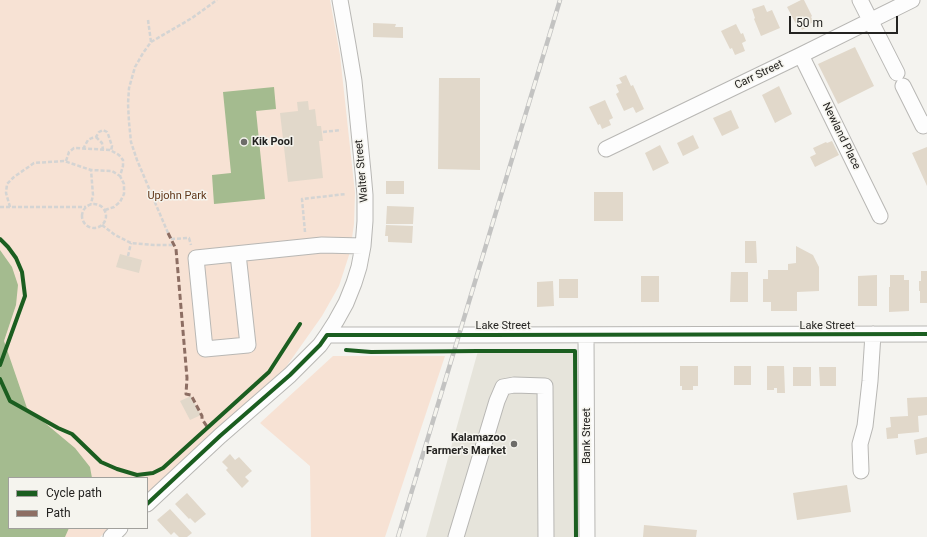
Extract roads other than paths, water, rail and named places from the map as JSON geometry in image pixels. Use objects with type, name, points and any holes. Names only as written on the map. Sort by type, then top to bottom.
[{"type":"street","name":"Walter Street","points":[[327,335],[346,303],[354,283],[359,267],[365,221],[365,195],[354,81],[340,0]]},
{"type":"street","points":[[860,0],[923,126],[927,124]]},
{"type":"street","name":"Carr Street","points":[[606,149],[802,55],[912,0]]},
{"type":"street","name":"Newland Place","points":[[802,55],[880,216]]},
{"type":"street","points":[[238,254],[248,345],[205,349],[196,258],[306,246],[362,246]]},
{"type":"street","points":[[861,471],[860,444],[865,426],[873,334]]},
{"type":"street","name":"Lake Street","points":[[327,335],[927,334]]},
{"type":"street","points":[[148,503],[220,436],[290,375],[320,345],[327,335]]},
{"type":"street","name":"Bank Street","points":[[586,335],[587,537]]},
{"type":"street","points":[[456,537],[497,401],[503,387],[514,385],[545,386],[546,537]]},
{"type":"street","points":[[111,537],[119,529]]},
{"type":"railway","points":[[398,537],[560,0]]},
{"type":"place","name":"Kik Pool","points":[[244,142]]},
{"type":"place","name":"Kalamazoo Farmer's Market","points":[[514,444]]},
{"type":"park label","name":"Upjohn Park","points":[[177,196]]}]
